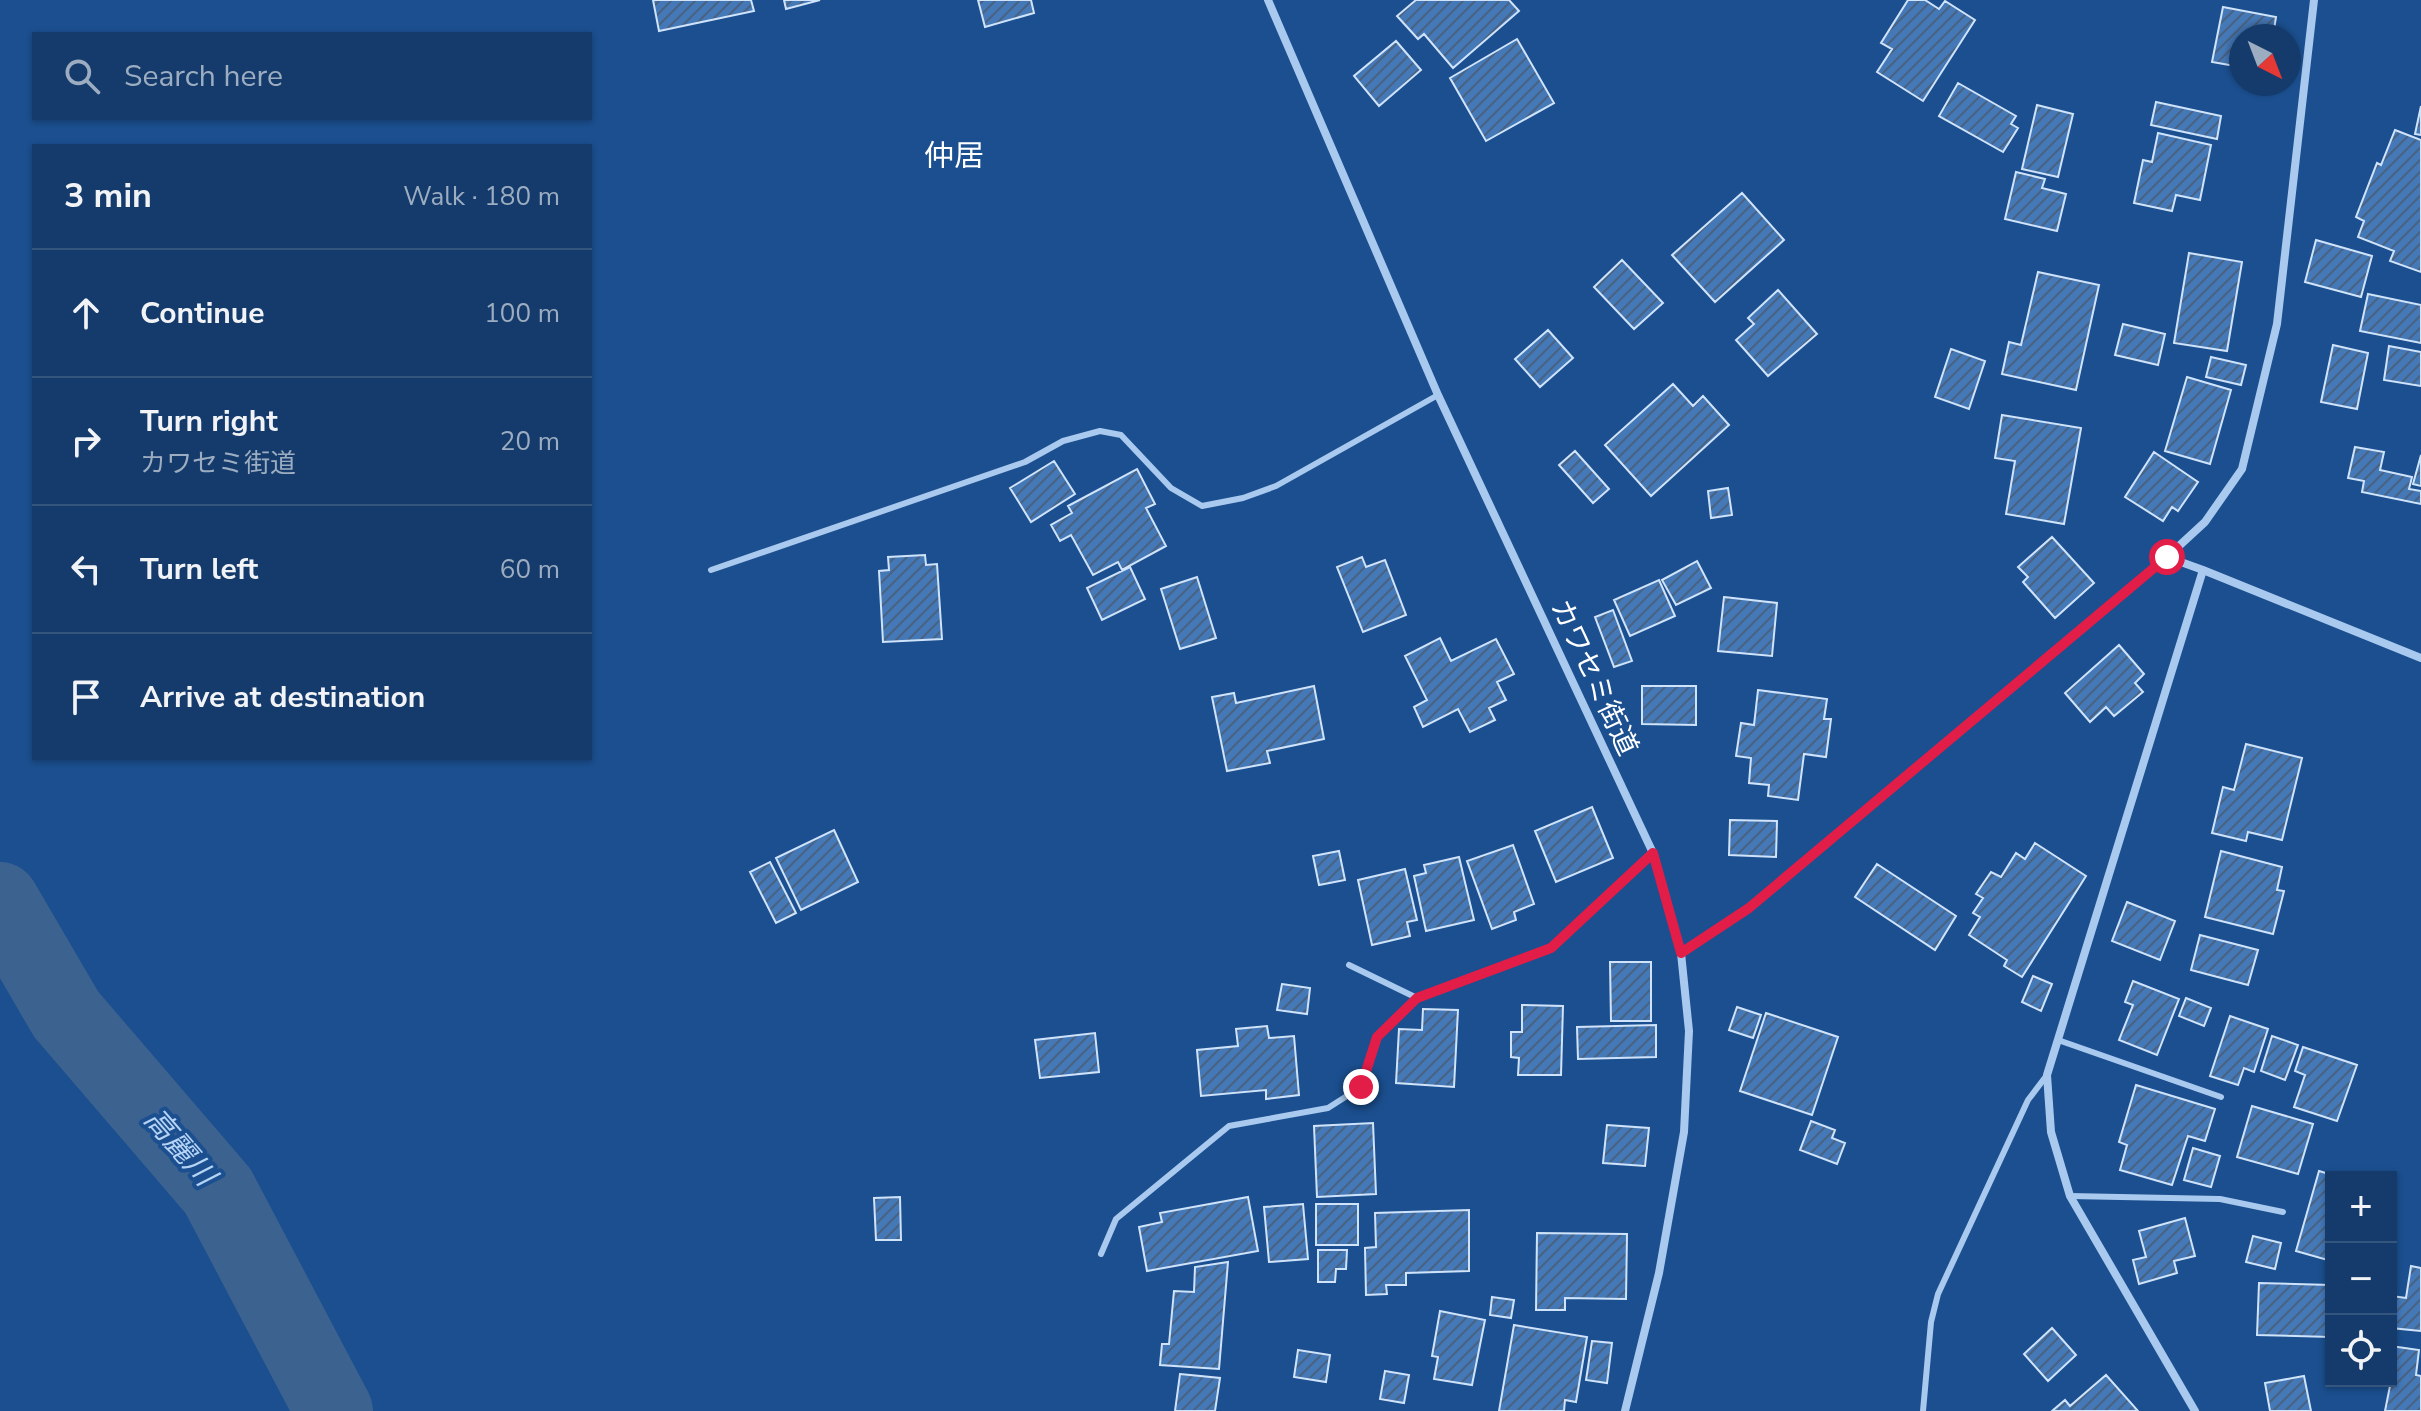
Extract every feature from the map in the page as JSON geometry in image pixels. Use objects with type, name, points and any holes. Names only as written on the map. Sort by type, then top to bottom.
[{"type":"street","name":"カワセミ街道","points":[[1268,0],[1438,395],[1653,853],[1681,953],[1689,1031],[1684,1132],[1659,1273],[1625,1411]]},
{"type":"street","points":[[1681,953],[1749,908],[2167,557],[2205,522],[2242,469],[2277,324],[2314,0]]},
{"type":"street","points":[[2167,557],[2421,658]]},
{"type":"street","points":[[2195,1411],[2070,1196],[2051,1132],[2047,1075],[2203,570]]},
{"type":"lane","points":[[711,570],[1025,462],[1063,441],[1100,431],[1121,435],[1171,488],[1202,506],[1243,498],[1276,486],[1438,395]]},
{"type":"lane","points":[[1101,1254],[1116,1219],[1229,1126],[1328,1108],[1361,1087],[1377,1037],[1417,998],[1551,948],[1653,853]]},
{"type":"lane","points":[[1349,965],[1417,998]]},
{"type":"lane","points":[[2058,1040],[2221,1097]]},
{"type":"lane","points":[[1923,1411],[1931,1322],[1944,1277],[2028,1100],[2047,1075]]},
{"type":"lane","points":[[2070,1196],[2220,1199],[2283,1212]]},
{"type":"building","points":[[653,0],[751,0],[754,11],[659,31]]},
{"type":"building","points":[[784,0],[820,0],[786,9]]},
{"type":"building","points":[[978,0],[1031,0],[1034,13],[985,27]]},
{"type":"building","points":[[1416,0],[1509,0],[1519,11],[1453,68],[1424,34],[1418,39],[1397,16]]},
{"type":"building","points":[[1908,0],[1925,0],[1939,9],[1945,1],[1975,20],[1923,101],[1877,72],[1892,49],[1881,43]]},
{"type":"building","points":[[2223,7],[2276,17],[2275,24],[2229,24],[2229,65],[2212,62]]},
{"type":"building","points":[[1517,39],[1554,103],[1486,141],[1450,78]]},
{"type":"building","points":[[1396,41],[1421,70],[1379,106],[1354,76]]},
{"type":"building","points":[[1958,83],[2016,116],[2011,124],[2018,128],[2003,152],[1939,116]]},
{"type":"building","points":[[2156,102],[2221,116],[2217,139],[2151,125]]},
{"type":"building","points":[[2037,105],[2073,114],[2058,177],[2022,169]]},
{"type":"building","points":[[2421,106],[2421,135],[2415,134]]},
{"type":"building","points":[[2395,130],[2421,140],[2421,272],[2390,261],[2394,251],[2358,237],[2364,221],[2356,217],[2377,163],[2381,165]]},
{"type":"building","points":[[2158,133],[2211,145],[2200,200],[2176,195],[2172,211],[2134,203],[2143,160],[2152,162]]},
{"type":"building","points":[[2016,172],[2045,179],[2042,188],[2066,194],[2057,231],[2005,219]]},
{"type":"building","points":[[1742,193],[1784,240],[1715,302],[1672,255]]},
{"type":"building","points":[[2316,240],[2372,256],[2361,297],[2305,282]]},
{"type":"building","points":[[2189,253],[2242,262],[2227,351],[2174,343]]},
{"type":"building","points":[[1622,260],[1663,303],[1634,329],[1594,287]]},
{"type":"building","points":[[2038,272],[2099,285],[2076,390],[2002,374],[2009,342],[2021,345]]},
{"type":"building","points":[[1778,290],[1817,334],[1768,376],[1736,340],[1754,324],[1748,318]]},
{"type":"building","points":[[2368,294],[2421,305],[2421,343],[2360,331]]},
{"type":"building","points":[[2123,324],[2165,334],[2158,365],[2115,355]]},
{"type":"building","points":[[1548,330],[1573,358],[1540,387],[1515,359]]},
{"type":"building","points":[[2333,345],[2368,353],[2357,409],[2321,402]]},
{"type":"building","points":[[2389,346],[2421,352],[2421,386],[2384,380]]},
{"type":"building","points":[[1951,349],[1985,361],[1969,409],[1935,397]]},
{"type":"building","points":[[2211,357],[2246,365],[2241,385],[2206,377]]},
{"type":"building","points":[[2187,377],[2231,390],[2210,464],[2165,451]]},
{"type":"building","points":[[1673,384],[1693,406],[1703,396],[1729,425],[1651,496],[1605,445]]},
{"type":"building","points":[[2002,415],[2081,428],[2064,524],[2006,514],[2015,461],[1995,458]]},
{"type":"building","points":[[2355,447],[2384,452],[2380,470],[2412,477],[2409,489],[2421,491],[2421,504],[2362,492],[2364,481],[2348,478]]},
{"type":"building","points":[[1575,451],[1609,489],[1593,503],[1559,465]]},
{"type":"building","points":[[2154,452],[2198,482],[2178,511],[2172,507],[2163,521],[2125,497]]},
{"type":"building","points":[[2421,455],[2421,486],[2413,484]]},
{"type":"building","points":[[1054,461],[1075,494],[1031,522],[1010,488]]},
{"type":"building","points":[[1137,469],[1155,504],[1146,508],[1166,546],[1122,570],[1118,562],[1093,575],[1071,535],[1060,541],[1051,525],[1072,513],[1068,506]]},
{"type":"building","points":[[1728,488],[1732,515],[1711,518],[1708,491]]},
{"type":"building","points":[[2052,537],[2094,583],[2055,618],[2023,582],[2028,577],[2018,567]]},
{"type":"building","points":[[925,555],[926,565],[937,564],[942,639],[883,642],[879,571],[889,570],[888,557]]},
{"type":"building","points":[[1362,557],[1366,567],[1385,560],[1406,615],[1363,632],[1337,567]]},
{"type":"building","points":[[1697,561],[1711,588],[1676,605],[1662,580]]},
{"type":"building","points":[[1130,567],[1145,599],[1102,620],[1087,588]]},
{"type":"building","points":[[1197,577],[1216,638],[1180,649],[1161,589]]},
{"type":"building","points":[[1659,580],[1675,616],[1630,636],[1614,600]]},
{"type":"building","points":[[1724,597],[1777,603],[1772,656],[1718,651]]},
{"type":"building","points":[[1613,610],[1632,661],[1614,667],[1595,617]]},
{"type":"building","points":[[1440,638],[1451,661],[1496,639],[1514,674],[1497,682],[1506,700],[1489,708],[1495,720],[1470,732],[1458,709],[1423,727],[1414,707],[1427,700],[1405,656]]},
{"type":"building","points":[[2119,645],[2144,674],[2135,683],[2143,692],[2114,716],[2106,707],[2090,722],[2065,693]]},
{"type":"building","points":[[1314,686],[1324,739],[1267,751],[1270,763],[1227,771],[1212,697],[1234,693],[1236,703]]},
{"type":"building","points":[[1642,686],[1696,686],[1696,725],[1642,724]]},
{"type":"building","points":[[1758,690],[1827,699],[1824,719],[1831,719],[1826,757],[1804,754],[1798,800],[1768,796],[1769,785],[1749,783],[1751,758],[1736,756],[1741,723],[1754,725]]},
{"type":"building","points":[[2246,744],[2302,758],[2282,840],[2248,832],[2246,841],[2212,833],[2223,787],[2234,790]]},
{"type":"building","points":[[1592,807],[1613,858],[1556,882],[1535,831]]},
{"type":"building","points":[[1730,820],[1777,821],[1776,857],[1729,855]]},
{"type":"building","points":[[834,830],[858,882],[801,910],[776,858]]},
{"type":"building","points":[[2035,843],[2086,876],[2022,977],[2004,966],[2007,960],[1969,935],[1980,917],[1973,913],[1983,898],[1976,894],[1991,872],[2001,877],[2016,853],[2025,859]]},
{"type":"building","points":[[1513,845],[1534,904],[1514,912],[1516,920],[1492,929],[1467,861]]},
{"type":"building","points":[[1339,851],[1345,880],[1319,885],[1313,856]]},
{"type":"building","points":[[2221,851],[2282,867],[2277,890],[2284,891],[2273,934],[2205,917]]},
{"type":"building","points":[[1459,857],[1474,920],[1426,931],[1414,876],[1426,873],[1424,865]]},
{"type":"building","points":[[770,862],[796,913],[776,923],[750,872]]},
{"type":"building","points":[[1877,864],[1956,916],[1935,950],[1855,897]]},
{"type":"building","points":[[1405,869],[1417,920],[1407,922],[1410,936],[1372,945],[1358,880]]},
{"type":"building","points":[[2127,902],[2175,921],[2160,960],[2112,941]]},
{"type":"building","points":[[2200,935],[2258,950],[2248,985],[2191,970]]},
{"type":"building","points":[[1610,962],[1651,962],[1651,1021],[1611,1021]]},
{"type":"building","points":[[2033,976],[2052,984],[2041,1011],[2022,1002]]},
{"type":"building","points":[[2133,981],[2179,999],[2157,1055],[2119,1040],[2133,1005],[2125,1002]]},
{"type":"building","points":[[1282,984],[1310,988],[1307,1014],[1277,1010]]},
{"type":"building","points":[[2186,998],[2211,1008],[2204,1026],[2179,1016]]},
{"type":"building","points":[[1522,1005],[1563,1006],[1561,1075],[1518,1075],[1519,1058],[1511,1057],[1511,1032],[1522,1032]]},
{"type":"building","points":[[1737,1007],[1761,1015],[1753,1038],[1729,1030]]},
{"type":"building","points":[[1423,1009],[1458,1010],[1454,1087],[1396,1083],[1399,1029],[1422,1030]]},
{"type":"building","points":[[1766,1013],[1838,1037],[1812,1115],[1740,1091]]},
{"type":"building","points":[[2230,1016],[2268,1029],[2254,1072],[2244,1068],[2238,1085],[2210,1076]]},
{"type":"building","points":[[1656,1025],[1656,1057],[1578,1059],[1577,1027]]},
{"type":"building","points":[[1267,1026],[1269,1038],[1294,1036],[1299,1095],[1266,1099],[1266,1090],[1201,1096],[1197,1050],[1238,1046],[1236,1029]]},
{"type":"building","points":[[1095,1033],[1099,1072],[1040,1078],[1035,1040]]},
{"type":"building","points":[[2272,1036],[2298,1045],[2285,1080],[2261,1071]]},
{"type":"building","points":[[2303,1047],[2357,1065],[2337,1121],[2294,1107],[2305,1075],[2295,1071]]},
{"type":"building","points":[[2136,1085],[2215,1109],[2205,1141],[2188,1136],[2172,1185],[2120,1170],[2127,1145],[2119,1142]]},
{"type":"building","points":[[2252,1106],[2313,1124],[2298,1174],[2237,1157]]},
{"type":"building","points":[[1811,1121],[1835,1130],[1832,1138],[1845,1143],[1837,1164],[1800,1150]]},
{"type":"building","points":[[1373,1123],[1376,1194],[1317,1197],[1314,1126]]},
{"type":"building","points":[[1607,1125],[1649,1128],[1645,1166],[1603,1163]]},
{"type":"building","points":[[2193,1148],[2220,1156],[2211,1187],[2184,1180]]},
{"type":"building","points":[[2319,1171],[2325,1173],[2325,1259],[2296,1251]]},
{"type":"building","points":[[900,1197],[901,1240],[876,1240],[874,1198]]},
{"type":"building","points":[[1248,1197],[1258,1251],[1147,1271],[1139,1227],[1162,1222],[1160,1213]]},
{"type":"building","points":[[1303,1204],[1308,1259],[1269,1262],[1264,1207]]},
{"type":"building","points":[[1316,1204],[1358,1204],[1358,1245],[1316,1245]]},
{"type":"building","points":[[1469,1210],[1469,1271],[1406,1273],[1406,1285],[1386,1285],[1387,1294],[1366,1295],[1365,1248],[1376,1247],[1375,1213]]},
{"type":"building","points":[[2185,1218],[2195,1256],[2174,1261],[2177,1273],[2139,1284],[2133,1260],[2146,1257],[2139,1231]]},
{"type":"building","points":[[1537,1233],[1627,1234],[1626,1299],[1565,1298],[1565,1310],[1536,1310]]},
{"type":"building","points":[[2253,1236],[2281,1243],[2275,1269],[2246,1262]]},
{"type":"building","points":[[1318,1250],[1347,1250],[1346,1269],[1336,1269],[1335,1282],[1318,1282]]},
{"type":"building","points":[[1228,1262],[1219,1369],[1160,1365],[1162,1344],[1169,1344],[1174,1291],[1194,1292],[1195,1267]]},
{"type":"building","points":[[2411,1266],[2421,1268],[2421,1331],[2397,1329],[2397,1297],[2406,1298]]},
{"type":"building","points":[[2259,1283],[2325,1285],[2325,1337],[2257,1335]]},
{"type":"building","points":[[1492,1297],[1514,1300],[1511,1318],[1490,1315]]},
{"type":"building","points":[[1440,1311],[1485,1320],[1472,1385],[1434,1379],[1438,1357],[1432,1356]]},
{"type":"building","points":[[1514,1325],[1587,1337],[1576,1402],[1565,1400],[1564,1411],[1499,1411]]},
{"type":"building","points":[[2052,1328],[2076,1355],[2048,1381],[2024,1354]]},
{"type":"building","points":[[1592,1341],[1612,1343],[1607,1383],[1586,1380]]},
{"type":"building","points":[[2397,1347],[2419,1350],[2416,1375],[2421,1376],[2421,1411],[2385,1411],[2390,1387],[2397,1387]]},
{"type":"building","points":[[1298,1350],[1330,1355],[1326,1382],[1294,1377]]},
{"type":"building","points":[[1385,1371],[1409,1375],[1404,1403],[1380,1399]]},
{"type":"building","points":[[1180,1374],[1220,1378],[1215,1411],[1175,1411]]},
{"type":"building","points":[[2106,1375],[2138,1411],[2052,1411],[2065,1400],[2070,1406]]},
{"type":"building","points":[[2304,1376],[2311,1411],[2270,1411],[2265,1383]]},
{"type":"waterway","name":"高麗川","points":[[0,901],[66,1014],[218,1191],[334,1411]]},
{"type":"district","name":"仲居","points":[[954,156]]},
{"type":"route","points":[[1361,1087],[1377,1037],[1417,998],[1551,948],[1653,853],[1681,953],[1749,908],[2167,557]]}]
